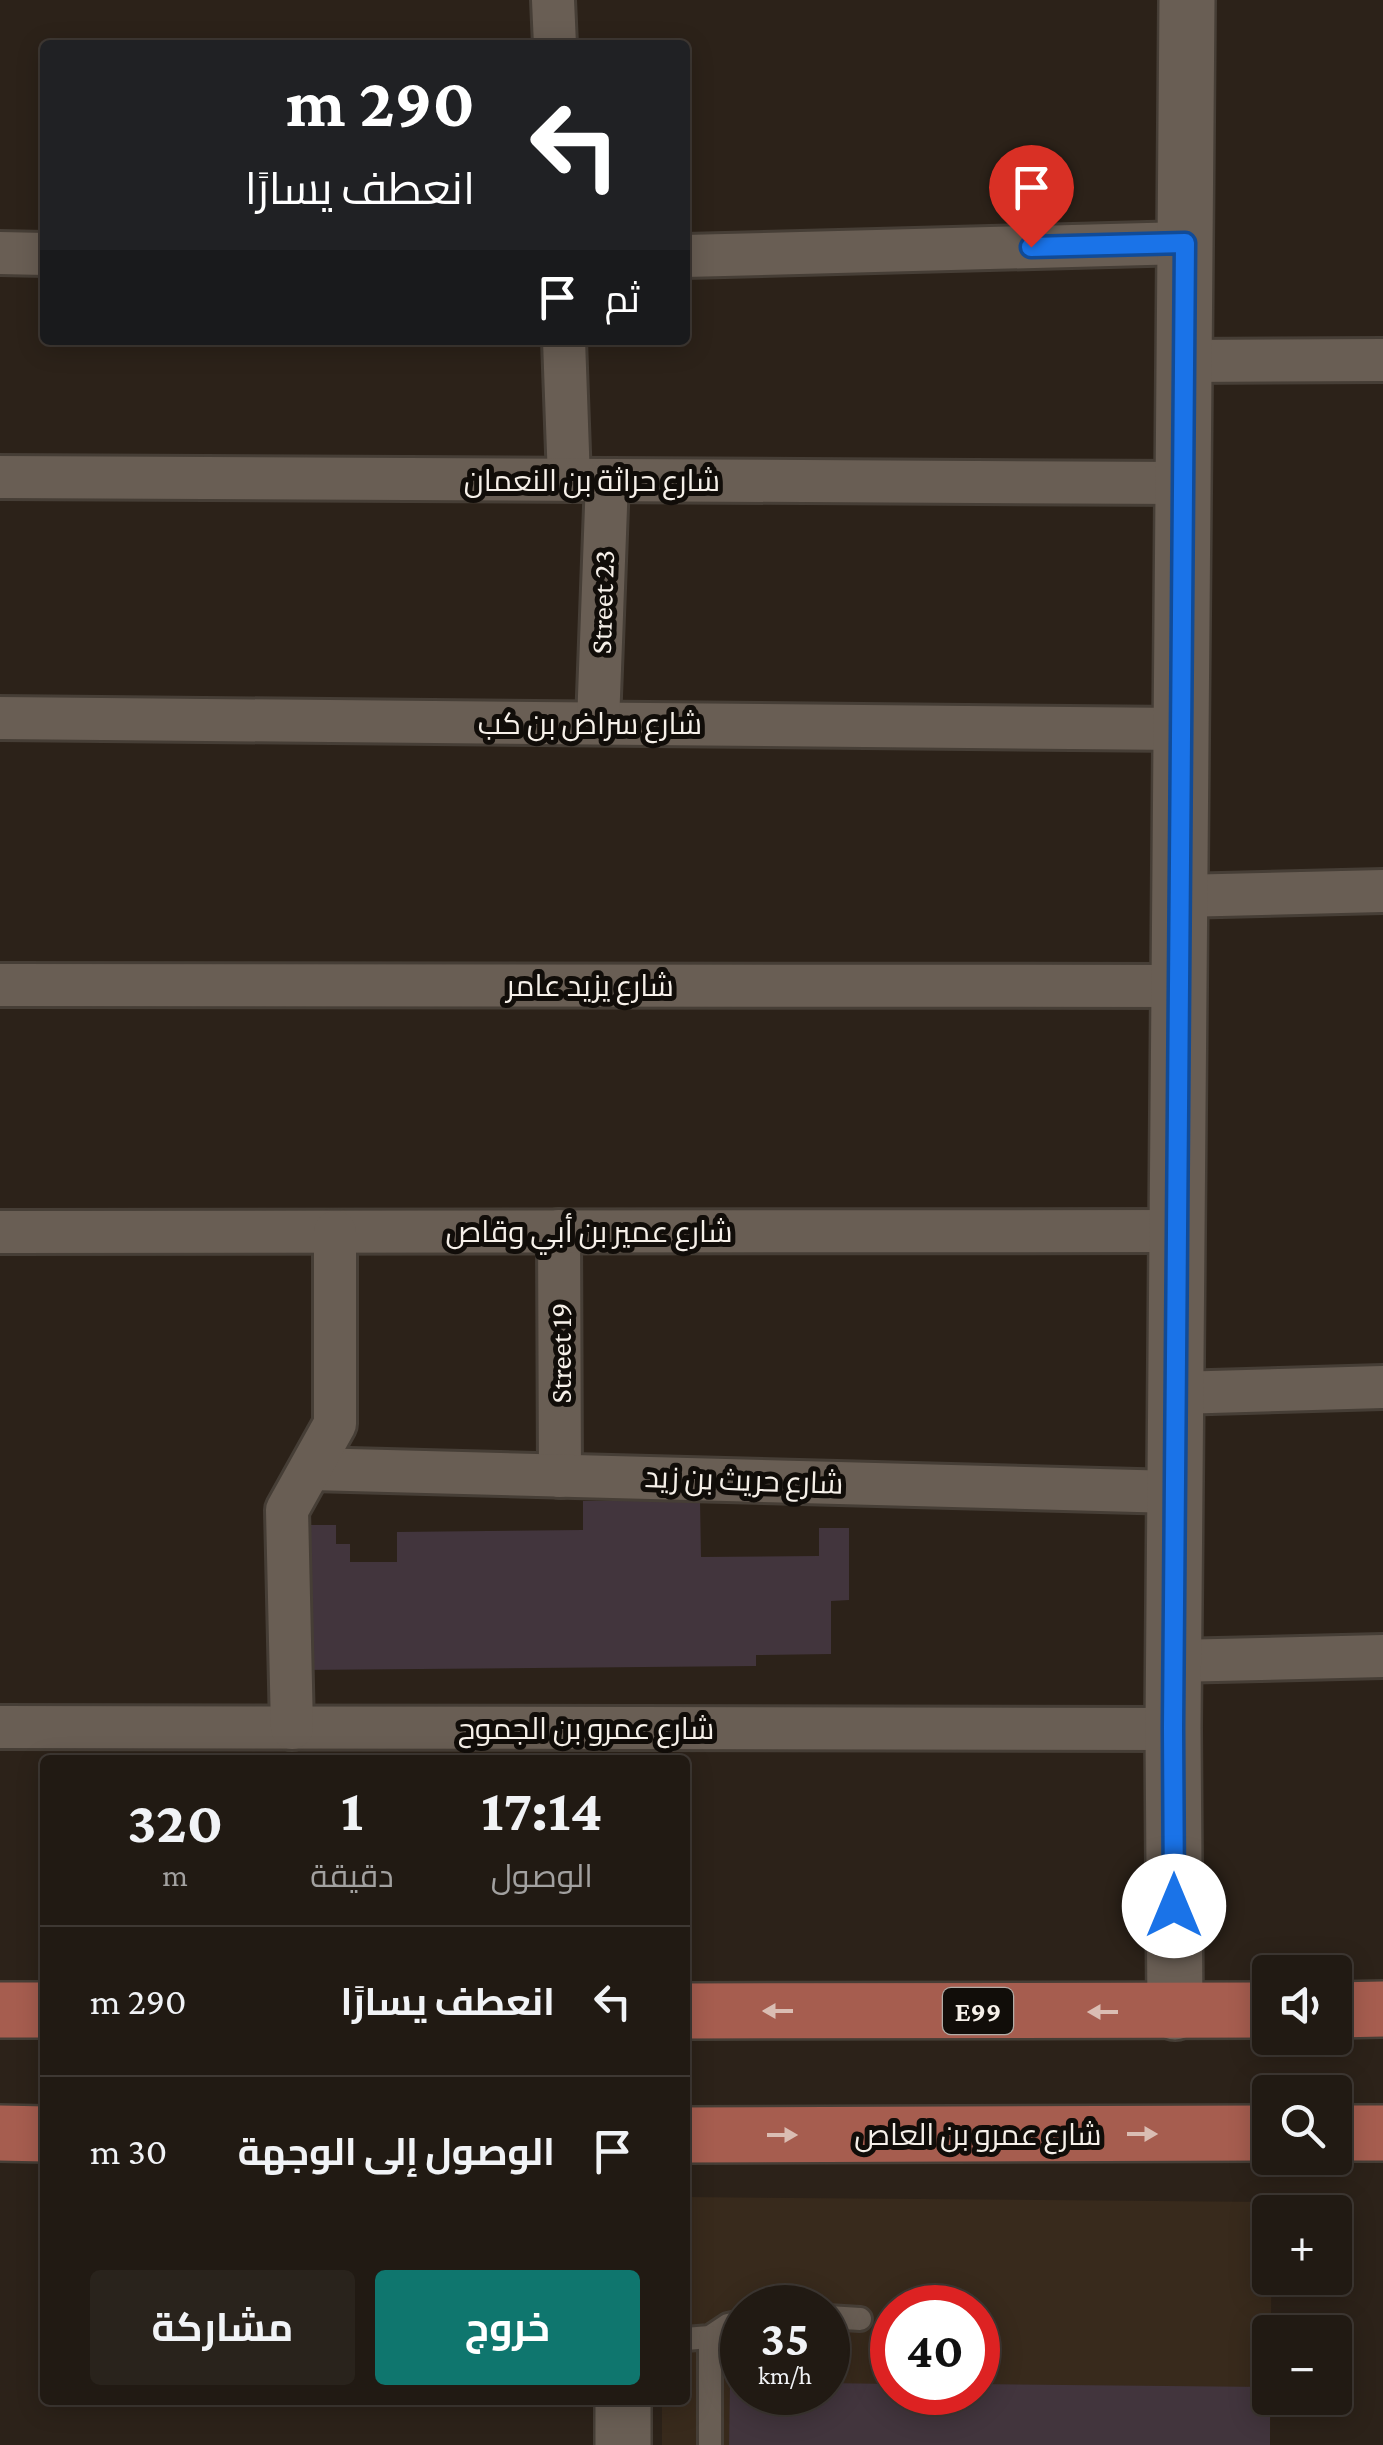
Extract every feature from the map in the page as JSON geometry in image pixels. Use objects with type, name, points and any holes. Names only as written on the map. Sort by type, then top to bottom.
[{"type":"main road","points":[[1352,2010],[1383,2009]]},
{"type":"main road","points":[[0,2010],[40,2010]]},
{"type":"main road","name":"E99","points":[[690,2011],[1252,2010]]},
{"type":"main road","points":[[1352,2133],[1383,2133]]},
{"type":"main road","points":[[0,2134],[40,2134]]},
{"type":"main road","name":"شارع عمرو بن العاص","points":[[690,2135],[1252,2134]]},
{"type":"street","points":[[553,0],[555,40]]},
{"type":"street","points":[[1175,2012],[1173,1661],[1187,0]]},
{"type":"street","points":[[690,256],[1185,243]]},
{"type":"street","points":[[0,253],[40,254]]},
{"type":"street","name":"Street 23","points":[[565,345],[588,480],[598,723]]},
{"type":"street","points":[[1184,361],[1383,360]]},
{"type":"street","name":"شارع حراثة بن النعمان","points":[[0,478],[1183,483]]},
{"type":"street","name":"شارع سراض بن كب","points":[[0,718],[1181,728]]},
{"type":"street","points":[[1180,896],[1383,892]]},
{"type":"street","name":"شارع يزيد عامر","points":[[0,985],[1179,986]]},
{"type":"street","name":"شارع عمير بن أبي وقاص","points":[[0,1232],[1177,1230]]},
{"type":"street","name":"Street 19","points":[[560,1231],[560,1476]]},
{"type":"street","points":[[292,1728],[287,1510],[335,1424],[335,1232]]},
{"type":"street","points":[[1176,1393],[1383,1386]]},
{"type":"street","name":"شارع حريث بن زيد","points":[[312,1469],[1175,1492]]},
{"type":"street","points":[[1173,1661],[1383,1656]]},
{"type":"street","name":"شارع عمرو بن الجموح","points":[[0,1727],[1173,1728]]},
{"type":"street","points":[[624,2405],[624,2445]]},
{"type":"lane","points":[[850,2318],[860,2318]]},
{"type":"lane","points":[[690,2339],[710,2337],[720,2330]]},
{"type":"lane","points":[[710,2337],[710,2445]]},
{"type":"shaded area","points":[[690,2197],[1252,2202],[1252,2295],[1271,2295],[1271,2315],[1252,2315],[1252,2415],[1270,2415],[1270,2445],[662,2445],[662,2405],[690,2405]]},
{"type":"building","points":[[700,1500],[701,1557],[819,1556],[819,1528],[849,1528],[849,1600],[831,1601],[831,1654],[756,1655],[756,1666],[299,1670],[298,1525],[336,1525],[336,1544],[350,1544],[350,1562],[397,1562],[397,1532],[583,1530],[583,1501]]},
{"type":"building","points":[[850,2383],[870,2384],[870,2415],[1000,2415],[1000,2384],[1252,2387],[1252,2415],[1270,2415],[1270,2445],[729,2445],[729,2415],[850,2415]]},
{"type":"route","points":[[1031,247],[1185,243],[1174,1906]]}]
